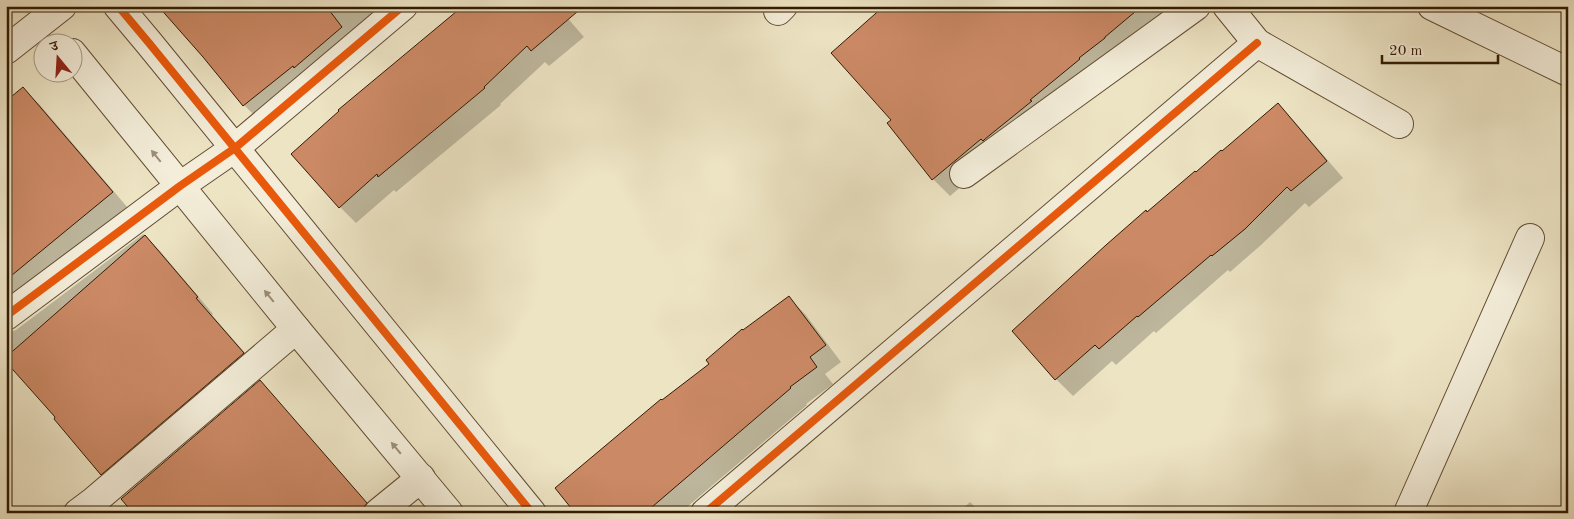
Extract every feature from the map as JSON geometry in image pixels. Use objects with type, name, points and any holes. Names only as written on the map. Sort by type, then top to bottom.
[{"type":"street","points":[[118,6],[532,513]]},
{"type":"street","points":[[6,316],[180,186],[235,148],[403,6]]},
{"type":"street","points":[[964,174],[1196,6]]},
{"type":"street","points":[[1227,6],[1257,43],[1399,124]]},
{"type":"street","points":[[1432,6],[1568,72]]},
{"type":"street","points":[[6,50],[47,11],[59,32]]},
{"type":"street","points":[[705,513],[1257,43]]},
{"type":"street","points":[[82,65],[296,329],[449,513]]},
{"type":"street","points":[[1408,513],[1530,238]]},
{"type":"street","points":[[78,513],[296,329]]},
{"type":"street","points":[[378,513],[421,478]]},
{"type":"building","points":[[158,6],[326,6],[342,27],[294,68],[293,66],[243,106]]},
{"type":"building","points":[[463,6],[584,6],[531,51],[527,46],[485,88],[378,177],[377,174],[339,208],[291,154],[338,110]]},
{"type":"building","points":[[884,6],[1142,6],[1030,100],[1032,101],[983,141],[981,139],[932,180],[887,123],[891,120],[831,53]]},
{"type":"building","points":[[23,87],[113,192],[6,280],[6,101]]},
{"type":"building","points":[[1278,103],[1327,161],[1291,191],[1287,187],[1245,229],[1211,255],[1099,349],[1095,345],[1055,380],[1012,331],[1146,210],[1147,212]]},
{"type":"building","points":[[145,235],[244,353],[101,475],[54,419],[55,417],[6,362],[6,357]]},
{"type":"building","points":[[789,296],[826,345],[810,357],[817,367],[790,387],[645,513],[575,513],[555,488],[661,399],[709,364],[706,360],[742,329]]},
{"type":"building","points":[[260,380],[367,503],[363,513],[133,513],[121,499]]},
{"type":"cycle path","points":[[118,6],[532,513]]},
{"type":"cycle path","points":[[6,316],[180,186],[235,148],[403,6]]},
{"type":"cycle path","points":[[705,513],[1257,43]]}]
